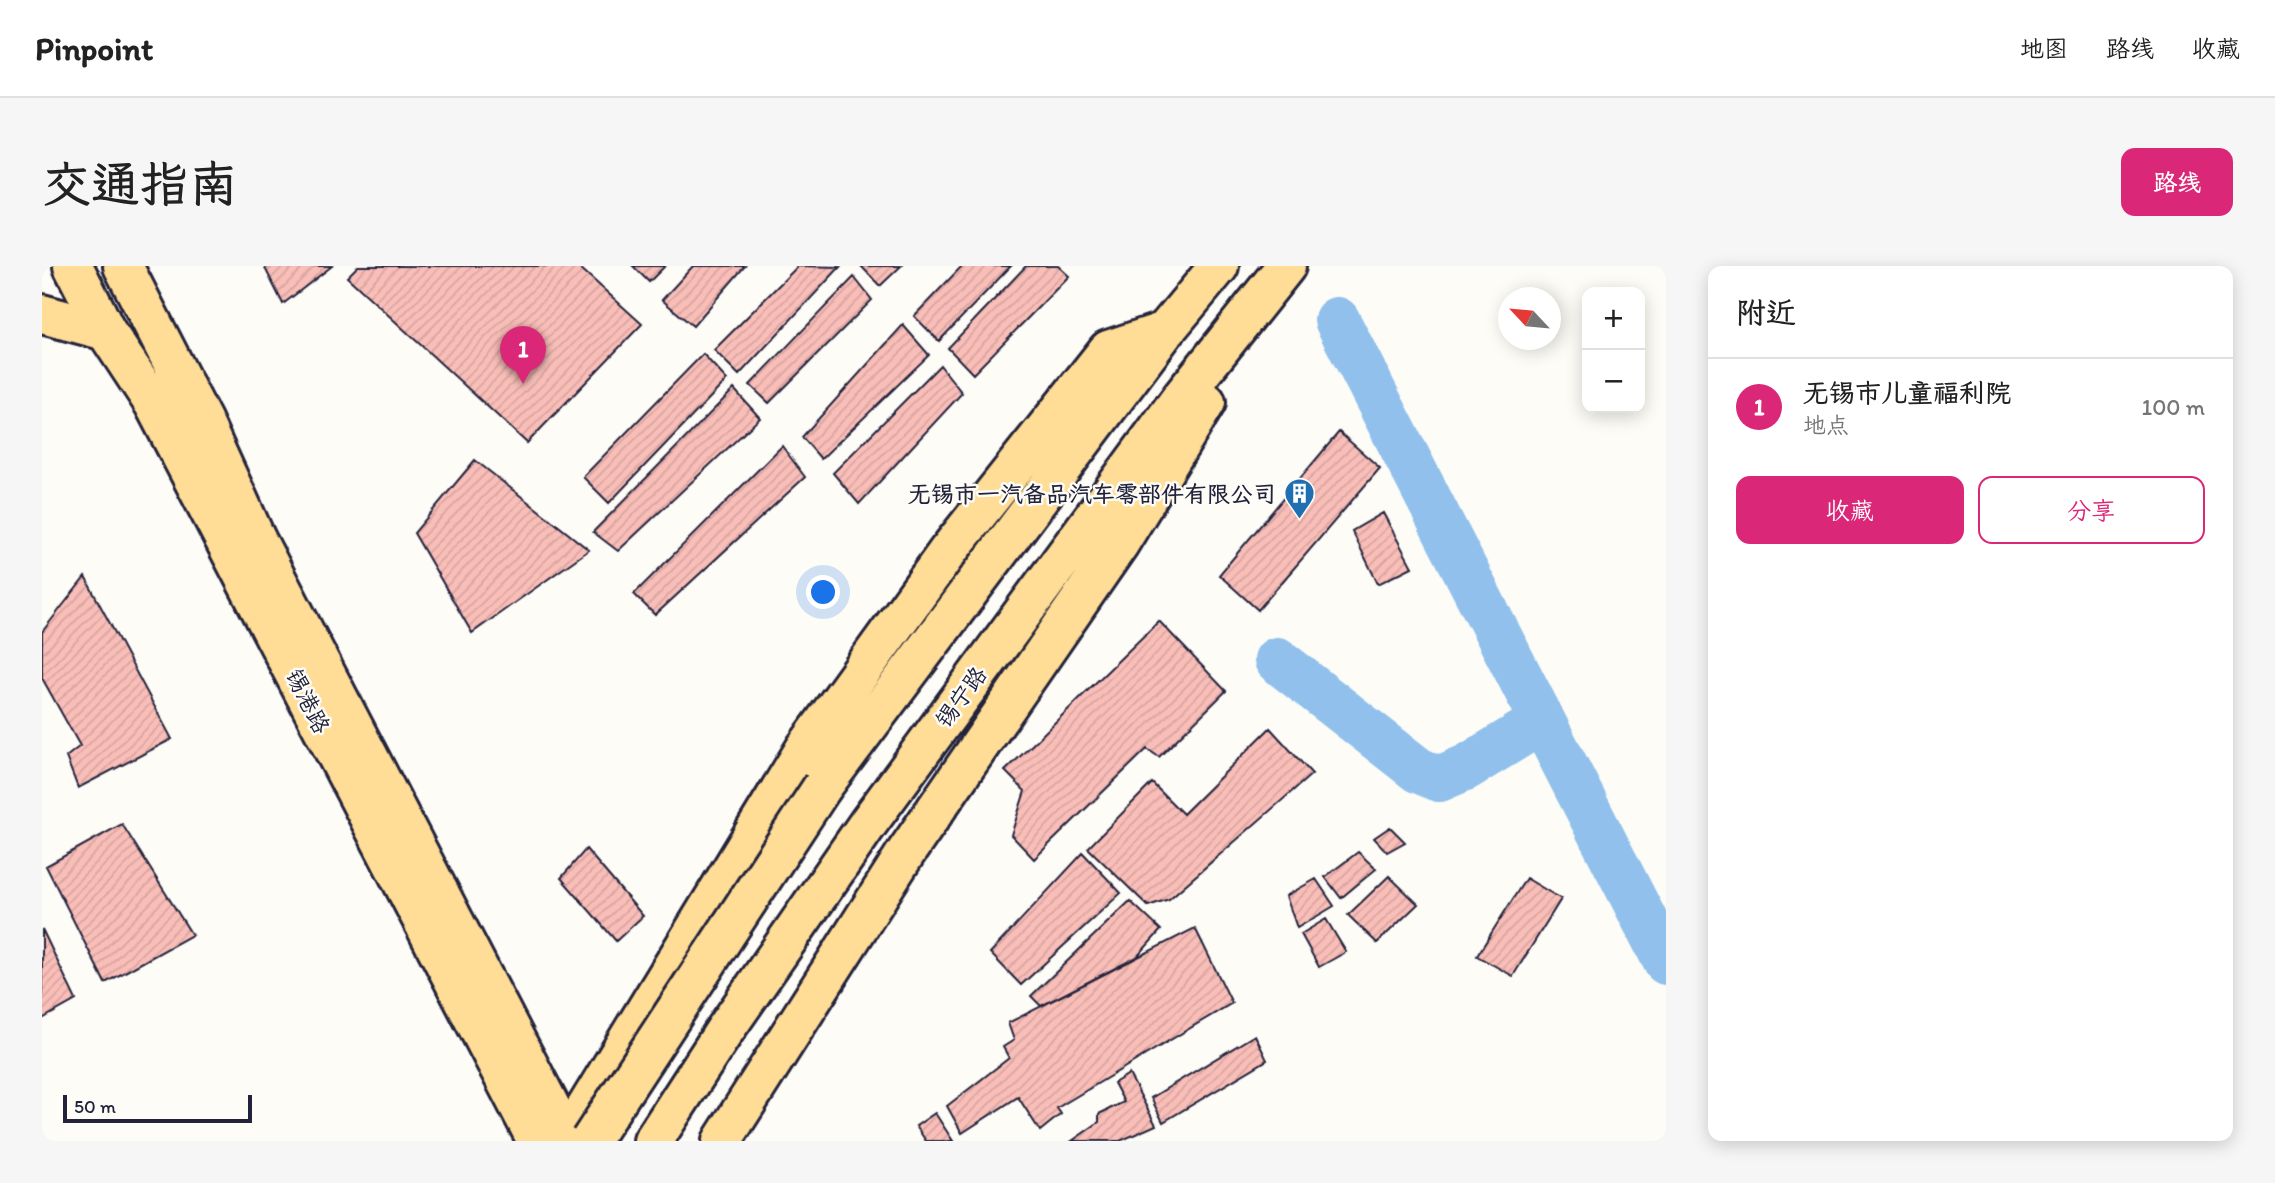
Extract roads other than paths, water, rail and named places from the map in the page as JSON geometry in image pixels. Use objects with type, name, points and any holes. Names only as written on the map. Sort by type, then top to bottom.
[{"type":"main road","name":"锡港路","points":[[73,266],[106,331],[155,404],[565,1141]]},
{"type":"main road","name":"锡港路","points":[[123,266],[203,422],[256,539],[565,1141]]},
{"type":"main road","points":[[565,1141],[823,786],[1165,331],[1219,266]]},
{"type":"main road","points":[[722,1141],[907,851],[1119,544],[1288,266]]},
{"type":"main road","name":"锡宁路","points":[[653,1141],[725,1030],[870,822],[1181,398],[1288,266]]},
{"type":"main road","points":[[42,314],[106,331]]},
{"type":"main road","points":[[565,1141],[806,749],[949,551],[1108,350],[1165,331]]},
{"type":"waterway","points":[[1337,320],[1666,962]]},
{"type":"waterway","points":[[1277,660],[1418,770],[1439,779],[1467,767],[1542,721]]},
{"type":"place","name":"无锡市儿童福利院","points":[[523,384]]},
{"type":"place","name":"无锡市一汽备品汽车零部件有限公司","points":[[1299,521]]}]
